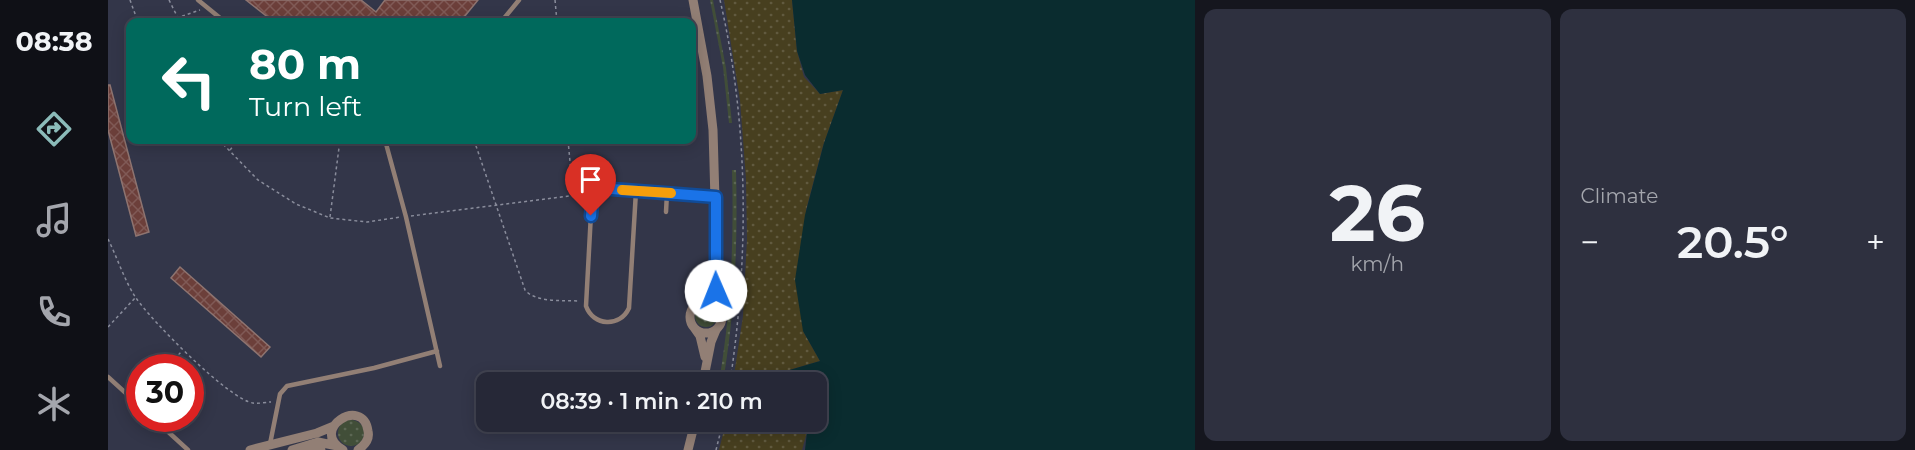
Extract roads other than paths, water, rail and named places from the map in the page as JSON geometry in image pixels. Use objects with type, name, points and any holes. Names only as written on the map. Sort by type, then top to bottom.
[{"type":"street","points":[[693,0],[707,76],[713,130],[716,271],[718,305],[722,321],[716,330],[705,372]]},
{"type":"street","points":[[706,365],[704,347],[692,325],[690,315],[694,305],[707,292],[716,271]]},
{"type":"street","points":[[698,302],[709,300],[718,305]]},
{"type":"street","points":[[695,329],[705,333],[716,330]]},
{"type":"street","points":[[340,448],[333,436],[334,426],[337,421],[346,416],[357,416],[366,423],[369,434],[360,449]]},
{"type":"street","points":[[250,450],[317,433],[334,426]]},
{"type":"street","points":[[688,450],[692,432]]},
{"type":"street","points":[[292,450],[318,442],[340,448]]},
{"type":"street","points":[[292,450],[312,448],[321,450]]},
{"type":"lane","points":[[198,0],[220,18]]},
{"type":"lane","points":[[504,18],[519,0]]},
{"type":"lane","points":[[387,144],[440,366]]},
{"type":"lane","points":[[636,191],[627,312],[617,321],[601,321],[588,311],[586,302],[593,192],[599,188],[716,197]]},
{"type":"lane","points":[[666,212],[668,193]]},
{"type":"lane","points":[[270,444],[280,394],[287,386],[374,368],[437,351]]},
{"type":"lane","points":[[108,377],[126,393]]},
{"type":"lane","points":[[168,432],[188,450]]}]
